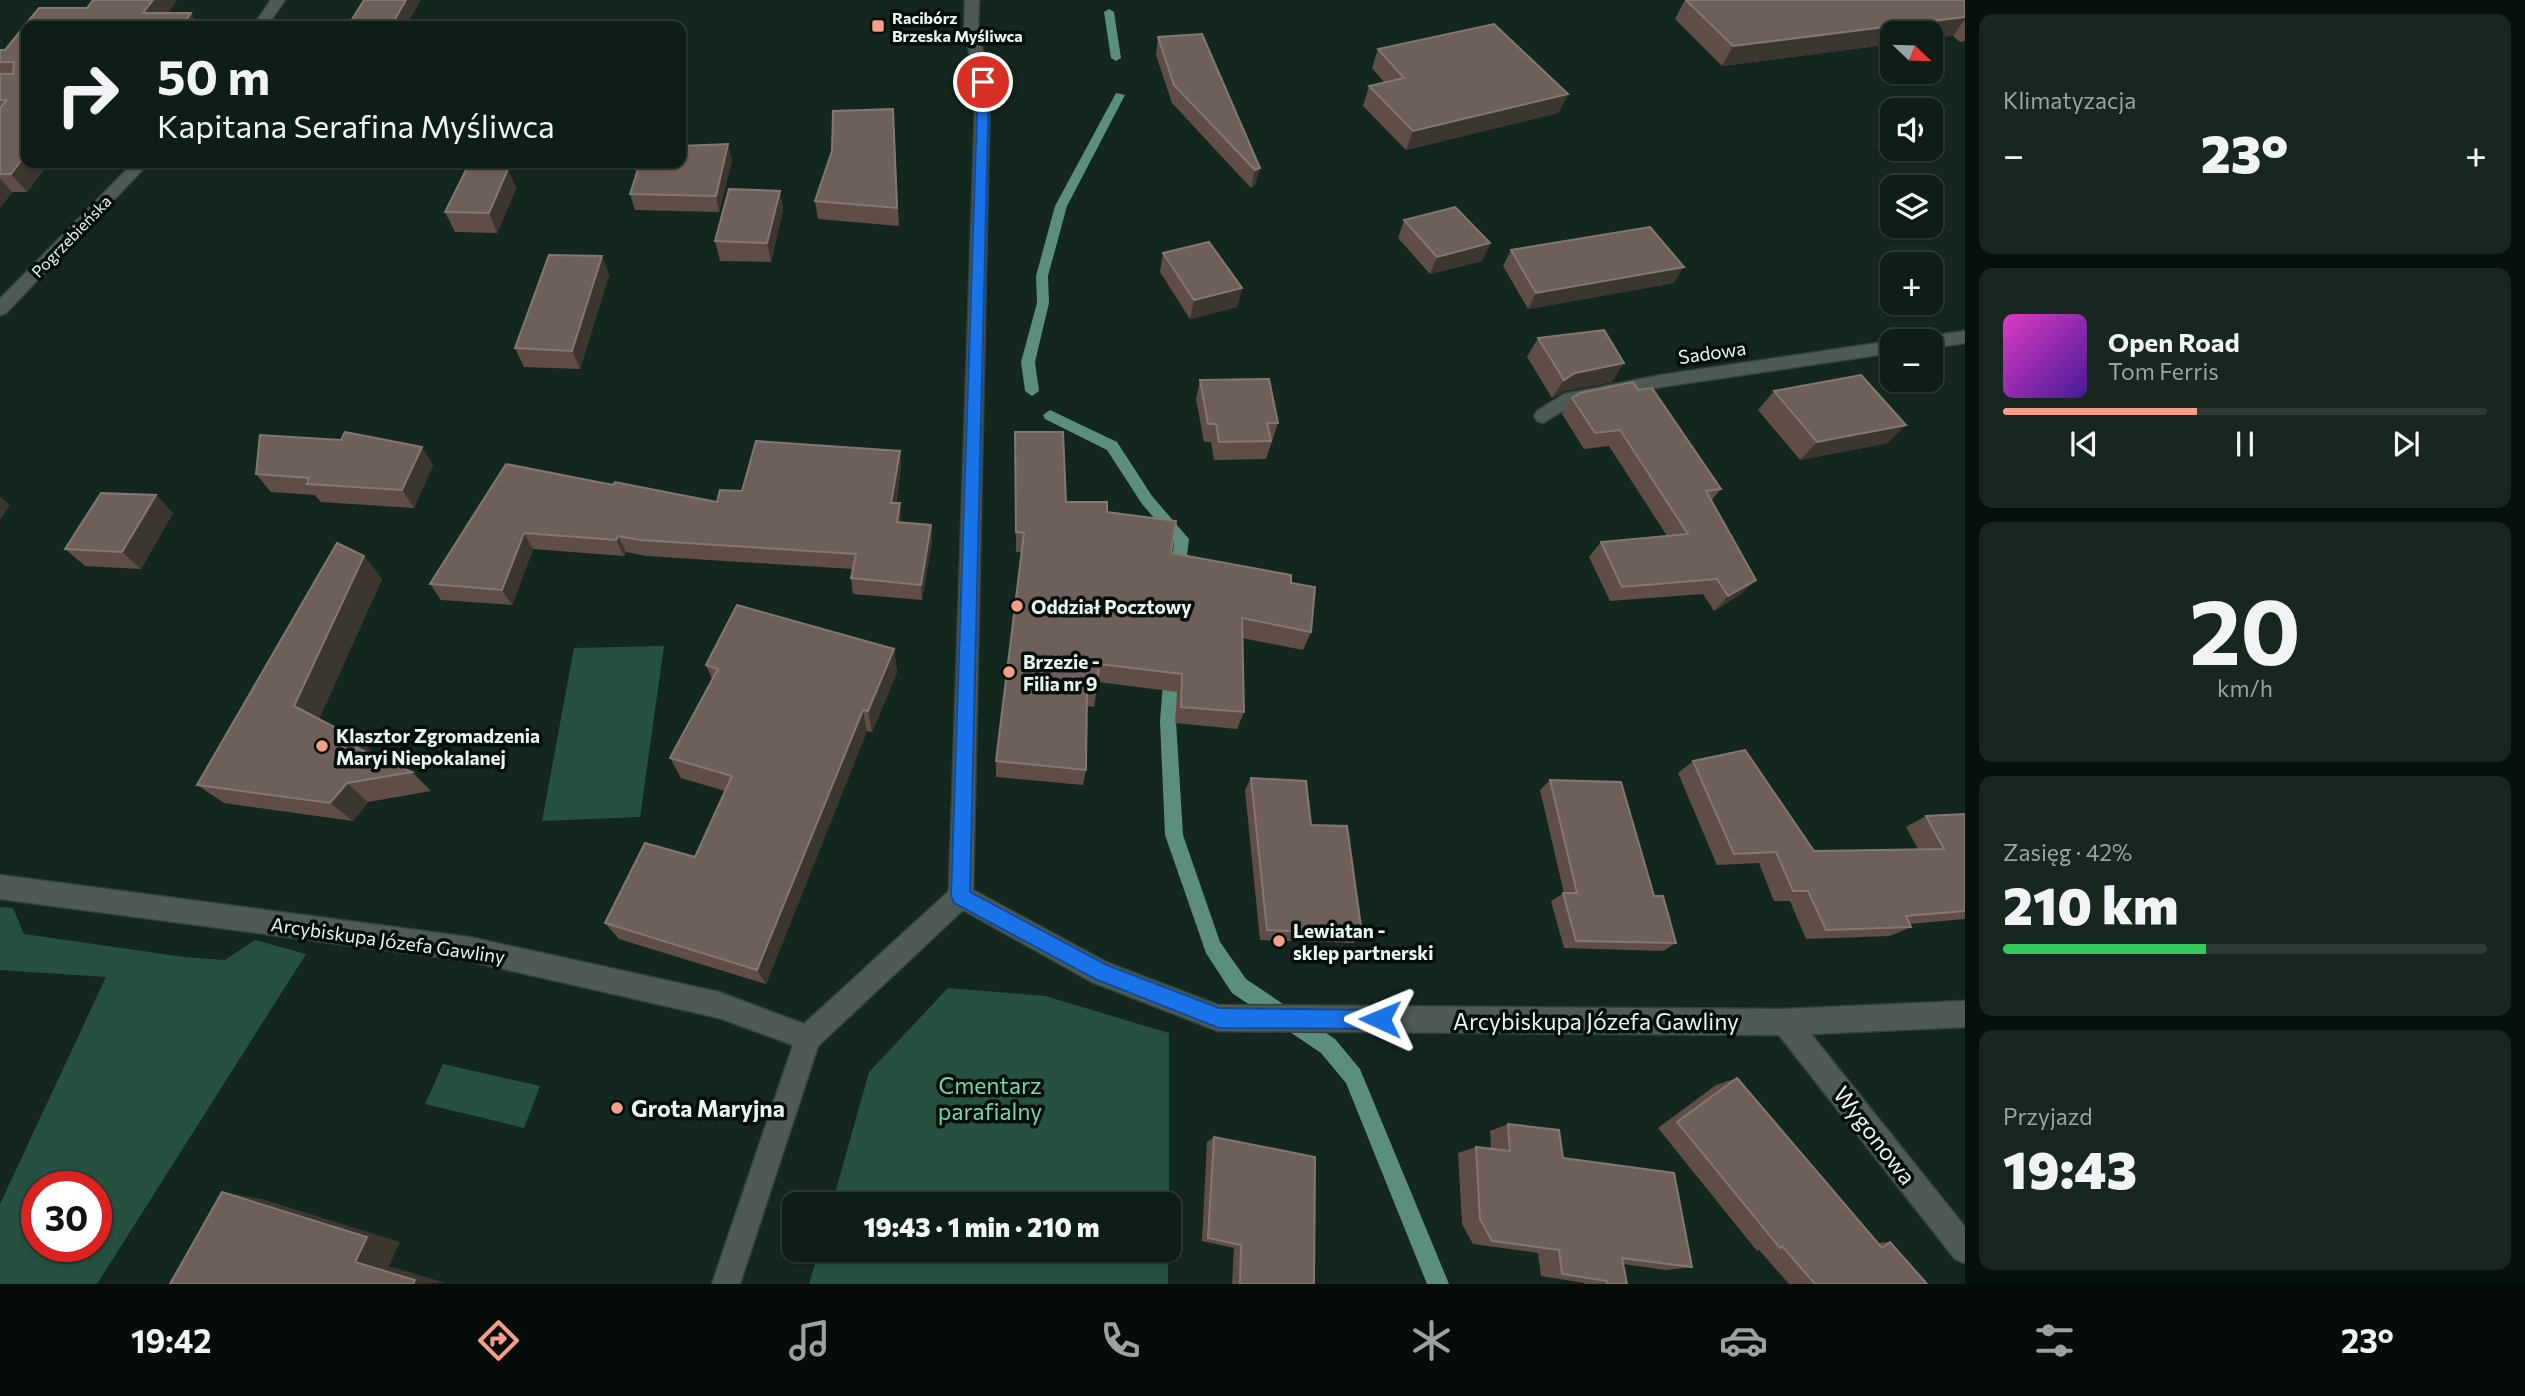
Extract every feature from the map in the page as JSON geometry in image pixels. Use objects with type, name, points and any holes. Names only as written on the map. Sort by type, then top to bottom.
[{"type":"street","points":[[263,21],[278,0]]},
{"type":"street","points":[[726,1284],[808,1038],[961,896],[983,82],[971,30],[972,0]]},
{"type":"street","name":"Pogrzebieńska","points":[[0,309],[136,168]]},
{"type":"street","points":[[1943,340],[1965,337]]},
{"type":"street","name":"Sadowa","points":[[1543,416],[1564,401],[1661,381],[1880,349]]},
{"type":"street","name":"Arcybiskupa Józefa Gawliny","points":[[0,887],[469,949],[719,1006],[808,1038]]},
{"type":"street","name":"Arcybiskupa Józefa Gawliny","points":[[961,896],[1101,973],[1219,1018],[1785,1022],[1965,1014]]},
{"type":"street","name":"Wygonowa","points":[[1785,1022],[1965,1249]]},
{"type":"green space","points":[[664,646],[640,817],[542,821],[574,648]]},
{"type":"green space","points":[[0,907],[13,908],[24,934],[184,957],[225,960],[255,940],[306,954],[112,1260],[112,1171],[21,1171],[21,1262],[111,1262],[97,1284],[0,1284],[0,1204],[106,977],[0,970]]},
{"type":"green space","name":"Cmentarz parafialny","points":[[948,988],[1045,996],[1169,1033],[1169,1192],[835,1192],[869,1072]]},
{"type":"green space","points":[[443,1064],[540,1086],[524,1128],[425,1104]]},
{"type":"green space","points":[[815,1262],[1168,1262],[1168,1284],[809,1284]]},
{"type":"building","points":[[93,0],[153,0],[143,13],[191,13],[185,21],[28,21],[39,8],[87,8]]},
{"type":"building","points":[[364,0],[406,0],[394,21],[351,21]]},
{"type":"building","points":[[1686,0],[1965,0],[1965,17],[1933,21],[1880,21],[1880,28],[1733,46]]},
{"type":"building","points":[[1494,24],[1568,94],[1413,131],[1369,86],[1404,78],[1378,49]]},
{"type":"building","points":[[21,30],[21,161],[11,174],[0,174],[0,108],[7,100],[0,100],[0,74],[13,74],[14,62],[0,62],[0,50],[5,50]]},
{"type":"building","points":[[1202,34],[1260,168],[1255,170],[1174,85],[1158,37]]},
{"type":"building","points":[[893,109],[897,208],[815,201],[832,151],[833,111]]},
{"type":"building","points":[[728,144],[716,196],[630,194],[638,168],[686,168],[686,146]]},
{"type":"building","points":[[467,168],[508,169],[489,213],[445,212]]},
{"type":"building","points":[[729,189],[780,191],[767,243],[715,241]]},
{"type":"building","points":[[1455,207],[1490,243],[1437,257],[1404,220]]},
{"type":"building","points":[[1650,227],[1684,267],[1536,293],[1511,250]]},
{"type":"building","points":[[1209,242],[1242,288],[1194,300],[1163,253]]},
{"type":"building","points":[[549,255],[602,256],[572,351],[515,348]]},
{"type":"building","points":[[1604,330],[1624,363],[1575,373],[1564,380],[1538,338]]},
{"type":"building","points":[[1861,375],[1906,425],[1817,442],[1774,391]]},
{"type":"building","points":[[1269,379],[1278,423],[1267,423],[1271,441],[1219,442],[1216,424],[1208,424],[1200,380]]},
{"type":"building","points":[[1633,382],[1638,390],[1652,388],[1721,489],[1706,491],[1756,580],[1728,596],[1717,579],[1622,587],[1601,542],[1688,534],[1620,430],[1595,433],[1572,398],[1580,393]]},
{"type":"building","points":[[345,432],[422,447],[402,490],[307,484],[309,478],[256,474],[260,435],[341,440]]},
{"type":"building","points":[[1015,432],[1063,432],[1066,502],[1107,502],[1107,512],[1176,521],[1171,553],[1291,575],[1291,583],[1315,587],[1311,632],[1242,618],[1244,712],[1181,707],[1182,674],[1099,664],[1097,690],[1087,689],[1086,770],[996,761],[1024,533],[1016,532]]},
{"type":"building","points":[[756,441],[900,451],[891,503],[900,503],[897,522],[931,525],[921,585],[851,578],[856,554],[640,540],[618,536],[616,540],[524,533],[502,590],[430,584],[506,464],[717,502],[720,490],[742,491]]},
{"type":"building","points":[[101,493],[156,495],[122,552],[65,549]]},
{"type":"building","points":[[337,543],[364,556],[294,706],[361,741],[357,748],[412,772],[347,783],[330,803],[197,785]]},
{"type":"building","points":[[737,605],[894,649],[868,711],[863,710],[757,970],[605,923],[645,843],[695,857],[732,776],[670,758],[718,669],[706,665]]},
{"type":"building","points":[[1745,750],[1814,851],[1944,849],[1926,816],[1965,814],[1965,911],[1906,916],[1911,927],[1826,930],[1808,891],[1793,891],[1776,852],[1734,854],[1693,761]]},
{"type":"building","points":[[1251,778],[1306,781],[1311,825],[1347,826],[1362,934],[1267,930]]},
{"type":"building","points":[[1550,780],[1621,782],[1654,896],[1663,896],[1676,943],[1576,941],[1563,893],[1577,893]]},
{"type":"building","points":[[1737,1078],[1882,1248],[1890,1242],[1927,1284],[1815,1284],[1782,1246],[1780,1248],[1677,1122]]},
{"type":"building","points":[[1508,1124],[1559,1130],[1563,1158],[1674,1173],[1692,1267],[1622,1258],[1627,1284],[1607,1284],[1607,1281],[1562,1274],[1559,1250],[1492,1241],[1480,1219],[1476,1147],[1510,1151]]},
{"type":"building","points":[[1214,1137],[1315,1157],[1314,1284],[1240,1284],[1241,1245],[1208,1238]]},
{"type":"building","points":[[222,1192],[367,1237],[355,1262],[415,1280],[413,1284],[170,1284]]},
{"type":"waterway","points":[[1109,12],[1116,58]]},
{"type":"waterway","points":[[1032,391],[1028,362],[1043,303],[1042,276],[1061,206],[1120,95]]},
{"type":"waterway","points":[[1050,415],[1112,446],[1147,500],[1182,539],[1179,576]]},
{"type":"waterway","points":[[1172,671],[1168,721],[1174,835],[1213,947],[1239,986],[1328,1046],[1353,1076],[1438,1284]]},
{"type":"place","name":"Racibórz Brzeska Myśliwca","points":[[878,26]]},
{"type":"place","name":"Oddział Pocztowy","points":[[1017,606]]},
{"type":"place","name":"Brzezie - Filia nr 9","points":[[1009,672]]},
{"type":"place","name":"Klasztor Zgromadzenia Maryi Niepokalanej","points":[[322,746]]},
{"type":"place","name":"Lewiatan - sklep partnerski","points":[[1279,941]]},
{"type":"place","name":"Grota Maryjna","points":[[617,1108]]},
{"type":"route","points":[[983,82],[969,626],[960,841],[961,896],[1101,973],[1219,1018],[1380,1019]]}]
